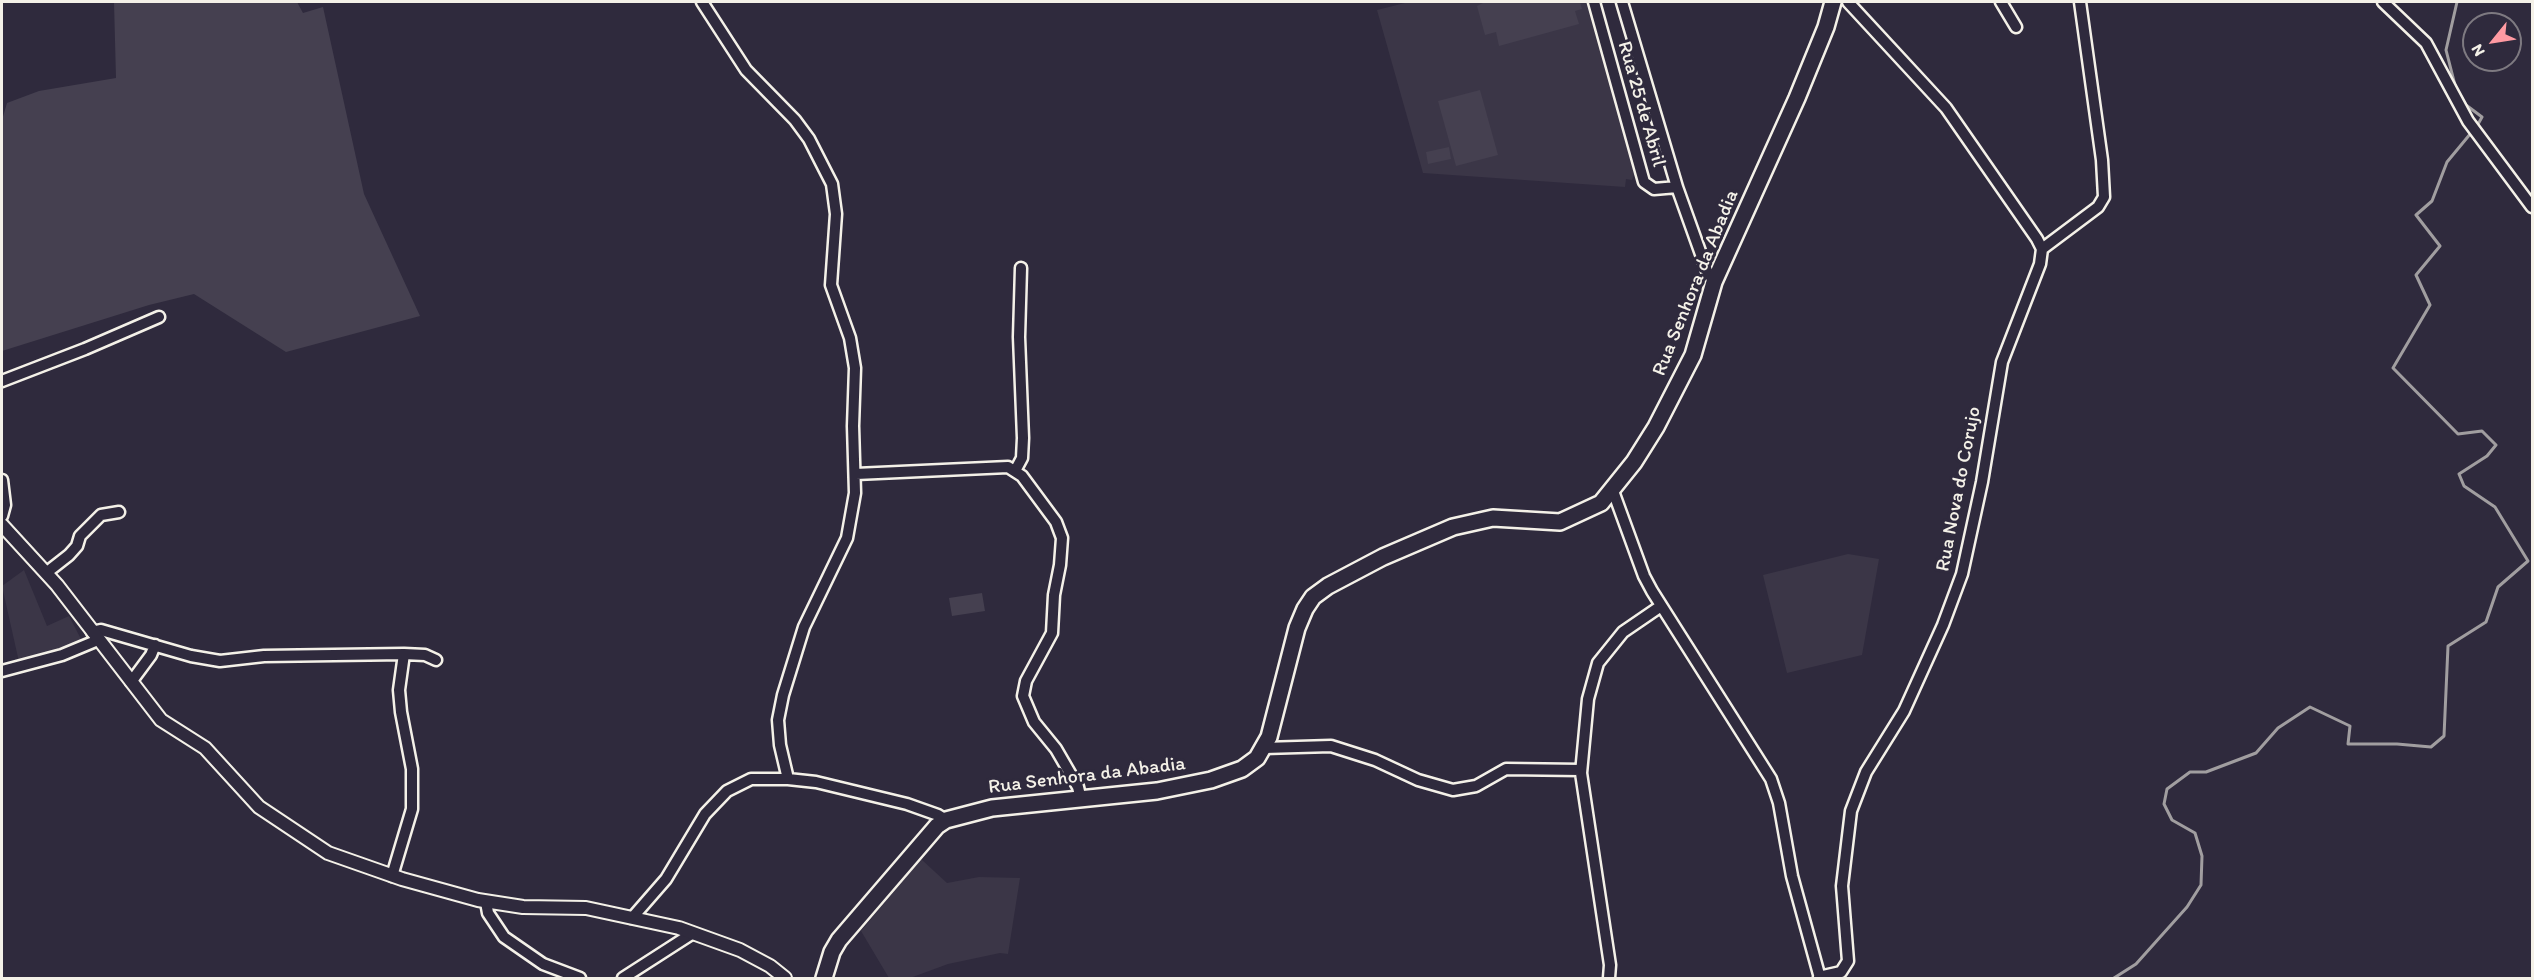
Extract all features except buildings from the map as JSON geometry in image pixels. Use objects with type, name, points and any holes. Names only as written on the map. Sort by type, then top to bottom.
[{"type":"main road","name":"Rua Senhora da Abadia","points":[[824,978],[832,951],[839,940],[937,826],[946,820],[992,808],[1157,791],[1211,780],[1242,769],[1257,758],[1274,724],[1297,628],[1305,609],[1320,591],[1383,557],[1453,526],[1493,518],[1560,522],[1601,503],[1613,491],[1656,427],[1693,355],[1714,282],[1797,98],[1826,27],[1833,2]]},
{"type":"street","points":[[702,2],[746,70],[795,120],[809,139],[832,184],[836,214],[831,285],[850,338],[855,368],[853,426],[855,493],[847,538],[804,627],[783,695],[778,720],[780,745],[788,779]]},
{"type":"street","name":"Rua 25 de Abril","points":[[1594,2],[1644,182],[1654,189],[1677,187]]},
{"type":"street","name":"Rua 25 de Abril","points":[[1622,2],[1677,187],[1707,271],[1714,282]]},
{"type":"street","points":[[1848,2],[1946,108],[2042,249],[2098,207],[2104,197],[2102,160],[2080,2]]},
{"type":"street","points":[[2001,2],[2016,27]]},
{"type":"street","points":[[2383,2],[2426,43],[2468,121],[2532,207]]},
{"type":"street","name":"Rua Nova do Corujo","points":[[1819,978],[1841,972],[1846,974],[1848,961],[1842,886],[1851,811],[1866,772],[1904,711],[1943,625],[1962,574],[1982,482],[2002,362],[2040,264],[2042,249]]},
{"type":"street","points":[[1015,471],[1022,458],[1023,438],[1019,337],[1021,268]]},
{"type":"street","points":[[2,381],[159,317]]},
{"type":"street","points":[[856,474],[1008,467],[1022,476],[1056,522],[1062,538],[1054,595],[1052,633],[1026,681],[1023,696],[1034,722],[1056,749],[1078,787],[1081,800]]},
{"type":"street","points":[[2,480],[5,505],[2,516]]},
{"type":"street","points":[[1613,491],[1644,576],[1772,779],[1779,803],[1792,876],[1819,978]]},
{"type":"street","points":[[46,573],[69,555],[80,536],[101,515],[118,512]]},
{"type":"street","points":[[2,525],[46,573],[161,720],[205,748],[259,807],[328,853],[392,876],[486,902],[523,907],[586,908],[693,933],[740,950],[770,966],[785,978]]},
{"type":"street","points":[[1609,978],[1611,965],[1581,770],[1588,699],[1598,663],[1623,632],[1661,606]]},
{"type":"street","points":[[2,671],[62,656],[101,630],[191,656],[220,661],[264,656],[404,654],[425,655],[436,660]]},
{"type":"street","points":[[131,682],[151,655],[155,645]]},
{"type":"street","points":[[392,876],[412,809],[412,769],[399,690],[404,654]]},
{"type":"street","points":[[1264,748],[1273,750],[1331,746],[1375,760],[1418,780],[1453,790],[1476,786],[1506,769],[1581,770]]},
{"type":"street","points":[[632,918],[666,879],[705,814],[727,791],[751,779],[816,782],[896,801],[938,815],[946,820]]},
{"type":"street","points":[[486,902],[488,913],[504,937],[543,964],[580,978]]},
{"type":"street","points":[[623,978],[693,933]]},
{"type":"shaded area","points":[[114,2],[297,2],[303,13],[323,7],[364,194],[420,316],[286,352],[194,294],[149,305],[2,351],[2,120],[7,103],[39,91],[116,78]]},
{"type":"shaded area","points":[[1409,2],[1586,2],[1634,174],[1632,180],[1626,179],[1625,187],[1423,173],[1377,10]]},
{"type":"shaded area","points":[[1485,2],[1580,2],[1582,9],[1575,11],[1579,24],[1499,46],[1496,32],[1485,35],[1477,6]]},
{"type":"shaded area","points":[[1480,90],[1498,155],[1456,166],[1438,101]]},
{"type":"shaded area","points":[[1449,147],[1451,159],[1428,164],[1426,152]]},
{"type":"shaded area","points":[[1848,554],[1879,559],[1862,655],[1787,673],[1763,575]]},
{"type":"shaded area","points":[[24,570],[47,626],[69,616],[82,641],[60,653],[19,662],[2,586]]},
{"type":"shaded area","points":[[982,593],[985,611],[952,616],[949,598]]},
{"type":"shaded area","points":[[921,859],[947,883],[979,877],[1020,878],[1008,954],[1000,953],[948,964],[910,978],[889,978],[861,931]]},
{"type":"waterway","points":[[2456,89],[2446,50],[2457,2]]},
{"type":"waterway","points":[[2459,94],[2466,105],[2482,117],[2477,126]]},
{"type":"waterway","points":[[2114,978],[2136,964],[2187,907],[2201,885],[2202,856],[2195,833],[2172,820],[2164,804],[2167,789],[2190,772],[2206,772],[2256,753],[2278,728],[2310,707],[2350,726],[2348,744],[2431,747],[2444,736],[2448,646],[2486,622],[2498,587],[2528,561],[2495,507],[2464,486],[2459,474],[2487,456],[2496,445],[2482,431],[2458,434],[2393,368],[2430,305],[2416,275],[2440,246],[2416,215],[2432,201],[2447,162],[2471,133]]}]
